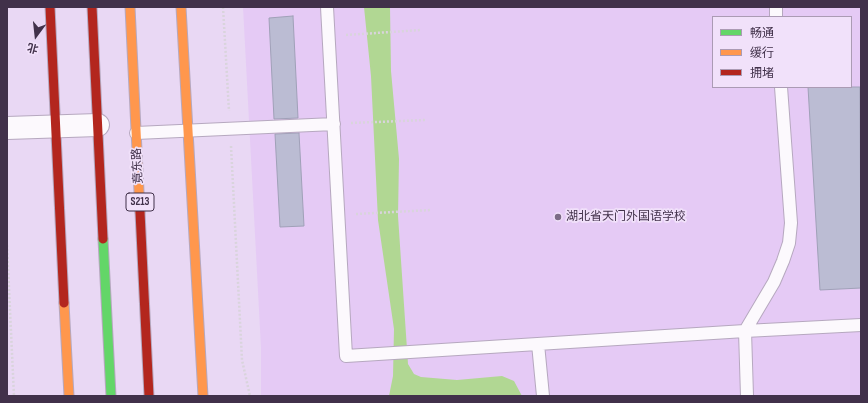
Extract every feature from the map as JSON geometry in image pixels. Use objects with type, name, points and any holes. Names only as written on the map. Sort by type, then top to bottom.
[{"type":"main road","points":[[50,7],[69,396]]},
{"type":"main road","points":[[92,7],[111,396]]},
{"type":"main road","name":"竟东路","points":[[130,7],[149,396]]},
{"type":"main road","points":[[181,7],[203,396]]},
{"type":"street","points":[[7,128],[98,125]]},
{"type":"lane","points":[[327,7],[346,356],[861,325]]},
{"type":"lane","points":[[747,396],[745,331],[774,282],[789,243],[790,223],[781,88]]},
{"type":"lane","points":[[136,134],[334,124]]},
{"type":"lane","points":[[538,344],[543,396]]},
{"type":"path","points":[[223,7],[242,360],[250,396]]},
{"type":"path","points":[[329,36],[421,30]]},
{"type":"path","points":[[334,124],[426,120]]},
{"type":"path","points":[[339,215],[431,210]]},
{"type":"path","points":[[7,245],[14,396]]},
{"type":"shaded area","name":"湖北省天门外国语学校","points":[[243,7],[861,7],[861,396],[261,396],[261,348]]},
{"type":"shaded area","points":[[364,7],[390,7],[391,71],[399,159],[398,216],[408,364],[414,374],[421,377],[457,380],[502,376],[514,381],[522,396],[389,396],[393,376],[394,329],[378,220],[371,76]]},
{"type":"building","points":[[293,16],[298,118],[274,119],[269,18]]},
{"type":"building","points":[[860,87],[861,288],[820,290],[808,88]]},
{"type":"building","points":[[299,133],[304,226],[280,227],[275,134]]},
{"type":"traffic: fast","points":[[103,239],[111,396]]},
{"type":"traffic: slow","points":[[130,7],[140,212]]},
{"type":"traffic: slow","points":[[181,7],[203,396]]},
{"type":"traffic: slow","points":[[64,303],[69,396]]},
{"type":"traffic: jam","points":[[50,7],[64,303]]},
{"type":"traffic: jam","points":[[92,7],[103,239]]},
{"type":"traffic: jam","points":[[140,212],[149,396]]},
{"type":"place","name":"湖北省天门外国语学校","points":[[558,217]]}]
